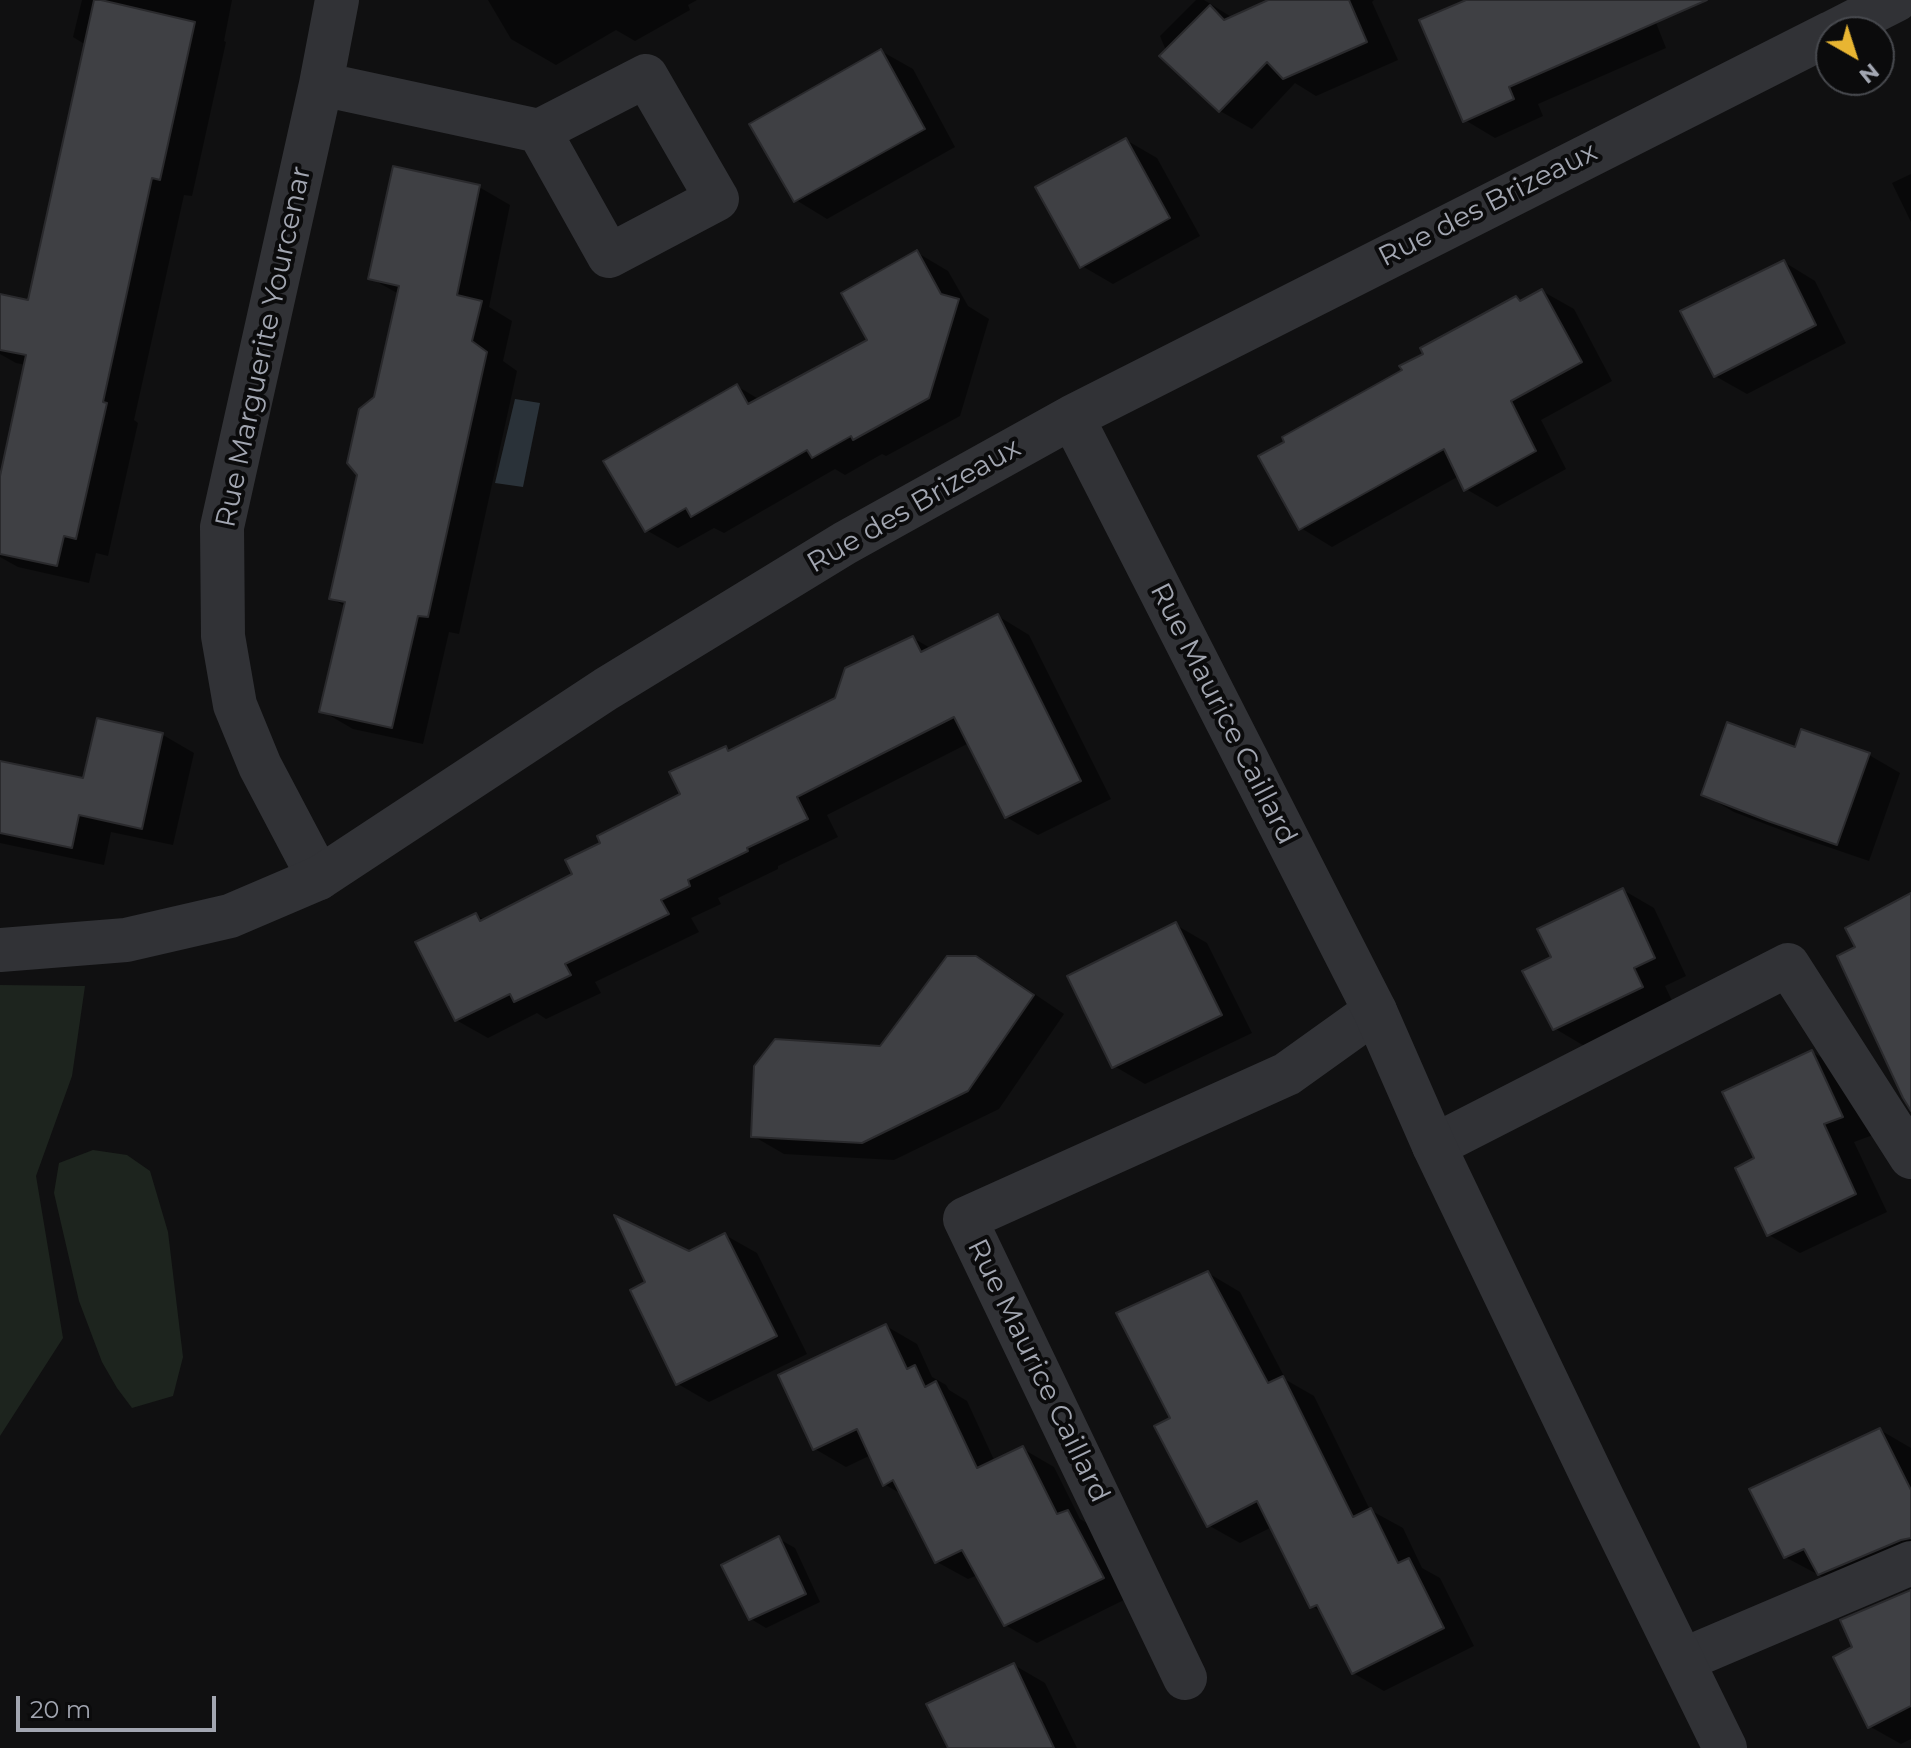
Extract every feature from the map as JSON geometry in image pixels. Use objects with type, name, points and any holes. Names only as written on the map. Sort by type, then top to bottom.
[{"type":"street","name":"Rue Marguerite Yourcenar","points":[[319,878],[260,766],[235,705],[223,636],[222,527],[337,0]]},
{"type":"street","name":"Rue des Brizeaux","points":[[1864,16],[1896,0]]},
{"type":"street","name":"Rue des Brizeaux","points":[[0,950],[126,940],[230,916],[319,878],[606,689],[845,543],[1072,417],[1815,41]]},
{"type":"street","points":[[321,84],[539,131]]},
{"type":"street","name":"Rue Maurice Caillard","points":[[1072,417],[1375,1011],[1434,1146],[1725,1748]]},
{"type":"street","points":[[1434,1146],[1788,965],[1911,1157]]},
{"type":"street","name":"Rue Maurice Caillard","points":[[1185,1678],[965,1219],[1287,1074],[1375,1011]]},
{"type":"street","points":[[1683,1660],[1911,1563]]},
{"type":"shaded area","points":[[515,399],[540,403],[523,487],[495,483]]},
{"type":"shaded area","points":[[0,985],[85,986],[72,1076],[36,1176],[63,1338],[0,1436]]},
{"type":"shaded area","points":[[93,1150],[127,1155],[150,1171],[168,1232],[183,1357],[173,1396],[132,1408],[102,1362],[79,1301],[54,1193],[59,1163]]},
{"type":"building","points":[[94,0],[195,22],[160,180],[152,178],[76,539],[64,536],[57,566],[0,554],[0,476],[26,355],[0,350],[0,294],[28,300]]},
{"type":"building","points":[[1268,0],[1349,0],[1367,42],[1283,79],[1267,62],[1219,112],[1159,56],[1210,5],[1224,20]]},
{"type":"building","points":[[1466,0],[1707,0],[1509,87],[1514,99],[1463,122],[1419,20]]},
{"type":"building","points":[[881,49],[925,129],[794,202],[749,124]]},
{"type":"building","points":[[1126,138],[1170,218],[1080,268],[1035,187]]},
{"type":"building","points":[[393,166],[480,185],[457,295],[482,301],[472,341],[487,352],[428,617],[418,616],[392,728],[319,712],[345,602],[329,599],[357,475],[347,463],[359,409],[374,397],[399,286],[368,279]]},
{"type":"building","points":[[917,250],[941,294],[959,299],[929,398],[853,440],[851,436],[812,458],[807,450],[691,517],[686,508],[645,532],[603,461],[737,384],[748,404],[867,340],[841,293]]},
{"type":"building","points":[[1784,260],[1816,325],[1714,377],[1680,311]]},
{"type":"building","points":[[1542,289],[1582,362],[1511,401],[1536,451],[1464,491],[1444,449],[1299,530],[1258,456],[1284,442],[1282,437],[1402,370],[1399,366],[1423,354],[1420,348],[1516,296],[1520,301]]},
{"type":"building","points":[[998,614],[1081,781],[1005,818],[954,717],[797,797],[808,819],[688,880],[690,886],[661,900],[669,914],[565,964],[571,975],[514,1002],[510,994],[455,1021],[415,942],[476,913],[480,921],[572,874],[565,860],[600,843],[597,836],[680,794],[669,772],[726,746],[728,751],[835,698],[845,668],[913,636],[921,652]]},
{"type":"building","points":[[97,718],[163,733],[142,829],[79,815],[72,848],[0,833],[0,761],[83,778]]},
{"type":"building","points":[[1727,722],[1795,747],[1801,729],[1870,753],[1837,845],[1701,795]]},
{"type":"building","points":[[1623,888],[1655,958],[1634,968],[1643,987],[1553,1030],[1522,971],[1551,957],[1537,929]]},
{"type":"building","points":[[1911,893],[1911,1111],[1837,956],[1855,947],[1845,928]]},
{"type":"building","points":[[1176,922],[1222,1015],[1112,1068],[1067,976]]},
{"type":"building","points":[[947,956],[976,956],[1034,995],[968,1091],[862,1143],[751,1137],[754,1066],[775,1039],[880,1046]]},
{"type":"building","points":[[1812,1050],[1843,1117],[1824,1124],[1856,1194],[1767,1236],[1735,1168],[1754,1158],[1722,1092]]},
{"type":"building","points":[[614,1215],[689,1251],[725,1233],[777,1336],[676,1385],[630,1290],[645,1282]]},
{"type":"building","points":[[1208,1271],[1268,1383],[1283,1376],[1353,1517],[1371,1508],[1398,1563],[1409,1558],[1444,1628],[1352,1674],[1317,1605],[1310,1608],[1257,1501],[1207,1527],[1154,1426],[1170,1418],[1116,1313]]},
{"type":"building","points":[[886,1324],[907,1369],[915,1365],[925,1387],[936,1381],[977,1468],[1023,1446],[1057,1514],[1068,1510],[1104,1578],[1004,1626],[962,1550],[935,1563],[893,1480],[883,1486],[857,1429],[813,1450],[778,1375]]},
{"type":"building","points":[[1880,1428],[1911,1490],[1911,1538],[1818,1575],[1804,1549],[1784,1558],[1749,1489]]},
{"type":"building","points":[[779,1536],[806,1594],[749,1620],[721,1565]]},
{"type":"building","points":[[1911,1590],[1911,1706],[1868,1728],[1833,1657],[1852,1647],[1840,1620]]},
{"type":"building","points":[[1014,1663],[1054,1748],[948,1748],[926,1704]]}]
